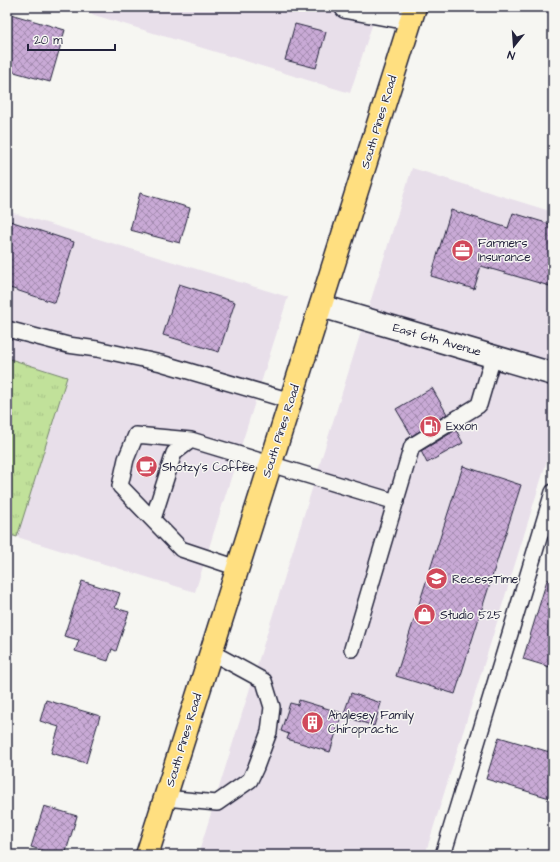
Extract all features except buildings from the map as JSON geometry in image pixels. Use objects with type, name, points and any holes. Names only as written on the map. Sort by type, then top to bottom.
[{"type":"main road","name":"South Pines Road","points":[[147,855],[413,13]]},
{"type":"street","points":[[346,7],[413,13]]},
{"type":"street","name":"East 6th Avenue","points":[[321,306],[553,374]]},
{"type":"lane","points":[[7,329],[68,345],[97,349],[161,363],[291,401]]},
{"type":"lane","points":[[352,649],[412,446],[479,405],[494,357]]},
{"type":"lane","points":[[238,568],[181,549],[120,486],[126,459],[136,435],[191,440],[396,502]]},
{"type":"lane","points":[[153,519],[174,453],[191,440]]},
{"type":"lane","points":[[443,855],[553,492]]},
{"type":"lane","points":[[165,798],[217,803],[250,780],[269,732],[272,707],[264,681],[211,652]]},
{"type":"shaded area","points":[[68,7],[378,7],[350,93]]},
{"type":"shaded area","points":[[412,168],[553,212],[553,441],[425,855],[198,855]]},
{"type":"shaded area","points":[[7,211],[288,297],[195,592],[17,537],[67,377],[7,358]]},
{"type":"green space","points":[[7,358],[67,377],[17,537],[7,534]]},
{"type":"place","name":"Farmers Insurance","points":[[462,250]]},
{"type":"place","name":"Exxon","points":[[430,426]]},
{"type":"place","name":"Shotzy's Coffee","points":[[146,467]]},
{"type":"place","name":"RecessTime","points":[[436,579]]},
{"type":"place","name":"Studio 525","points":[[424,615]]},
{"type":"place","name":"Anglesey Family Chiropractic","points":[[312,722]]}]
